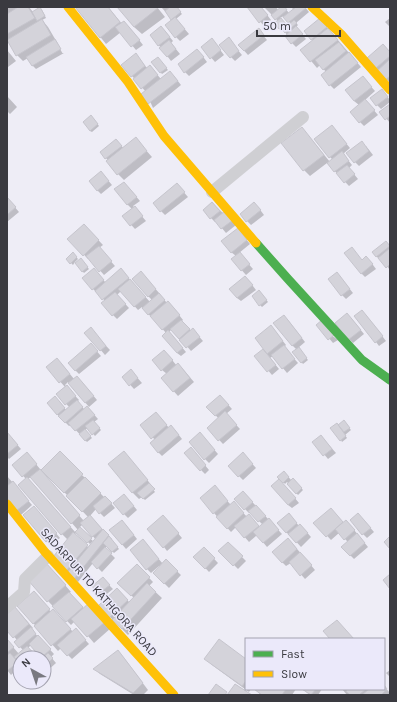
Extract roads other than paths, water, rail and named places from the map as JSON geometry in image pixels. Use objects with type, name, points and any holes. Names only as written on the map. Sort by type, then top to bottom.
[{"type":"street","points":[[68,7],[128,82],[164,136],[212,192],[288,279],[362,360],[390,380]]},
{"type":"street","points":[[312,7],[341,34],[390,90]]},
{"type":"street","points":[[212,192],[303,117]]},
{"type":"street","name":"SADARPUR TO KATHGORA ROAD","points":[[7,504],[48,556],[174,695]]},
{"type":"street","points":[[7,607],[24,592],[26,579],[48,556]]}]
